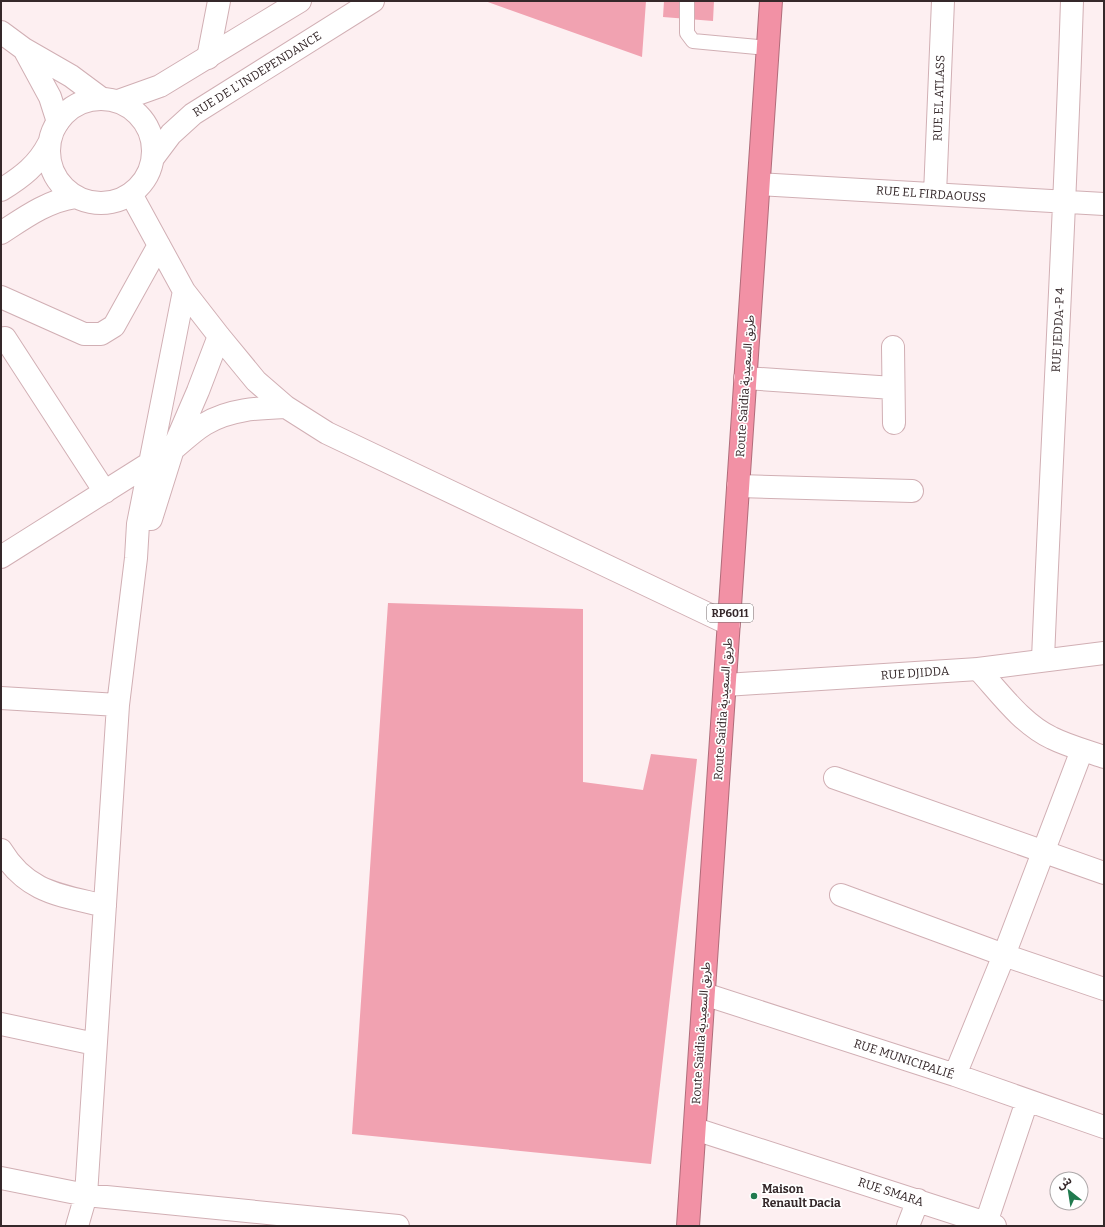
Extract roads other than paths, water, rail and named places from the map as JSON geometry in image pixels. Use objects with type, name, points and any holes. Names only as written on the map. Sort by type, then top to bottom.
[{"type":"highway","name":"Route Saïdia طريق السعيدية","points":[[688,1226],[771,1]]},
{"type":"street","points":[[208,58],[219,1]]},
{"type":"street","points":[[1,190],[26,173],[36,164],[49,143],[53,130],[58,122],[71,108],[85,101],[110,100],[160,86],[300,1]]},
{"type":"street","name":"RUE DE L'INDEPENDANCE","points":[[153,158],[171,134],[193,114],[372,1]]},
{"type":"street","name":"RUE EL ATLASS","points":[[935,194],[943,1]]},
{"type":"street","name":"RUE JEDDA-P 4","points":[[1043,659],[1052,445],[1065,203],[1072,1]]},
{"type":"street","points":[[1,32],[24,49],[110,100],[134,110],[146,123],[153,140],[153,158],[149,172],[142,184],[131,194],[118,201],[104,203],[89,202],[75,197],[63,187],[54,174],[49,159],[49,143]]},
{"type":"street","points":[[24,49],[50,97],[58,122]]},
{"type":"street","name":"RUE EL FIRDAOUSS","points":[[759,184],[1065,203],[1104,204]]},
{"type":"street","points":[[131,194],[184,291],[256,381],[286,407],[327,433],[729,624]]},
{"type":"street","points":[[1,233],[43,207],[65,198],[75,197]]},
{"type":"street","points":[[1,298],[84,334],[101,334],[114,326],[159,245]]},
{"type":"street","points":[[78,1226],[86,1195],[118,705],[136,558],[138,524],[184,291]]},
{"type":"street","points":[[136,558],[148,529],[173,449],[198,391],[219,336]]},
{"type":"street","points":[[5,338],[105,492]]},
{"type":"street","points":[[893,347],[894,423]]},
{"type":"street","points":[[746,378],[893,388]]},
{"type":"street","points":[[173,449],[205,424],[228,414],[254,409],[286,407]]},
{"type":"street","points":[[1,557],[150,463]]},
{"type":"street","points":[[738,486],[912,491]]},
{"type":"street","name":"RUE DJIDDA","points":[[725,685],[978,669],[1043,659],[1104,653]]},
{"type":"street","points":[[978,669],[1014,709],[1035,728],[1051,738],[1104,757]]},
{"type":"street","points":[[1,698],[118,705]]},
{"type":"street","points":[[955,1075],[1004,955],[1082,750]]},
{"type":"street","points":[[834,778],[1104,873]]},
{"type":"street","points":[[3,859],[33,885],[46,891],[105,906]]},
{"type":"street","points":[[841,895],[1004,955],[1104,989]]},
{"type":"street","name":"RUE MUNICIPALIÉ","points":[[704,994],[955,1075],[1104,1127]]},
{"type":"street","points":[[1,1024],[96,1044]]},
{"type":"street","points":[[990,1224],[1027,1101]]},
{"type":"street","name":"RUE SMARA","points":[[695,1130],[990,1224]]},
{"type":"street","points":[[1,1178],[86,1195],[272,1219],[395,1226]]},
{"type":"street","points":[[908,1226],[918,1200]]},
{"type":"lane","points":[[688,1],[687,33],[693,41],[768,48]]},
{"type":"place","name":"Maison Renault Dacia","points":[[754,1196]]}]
